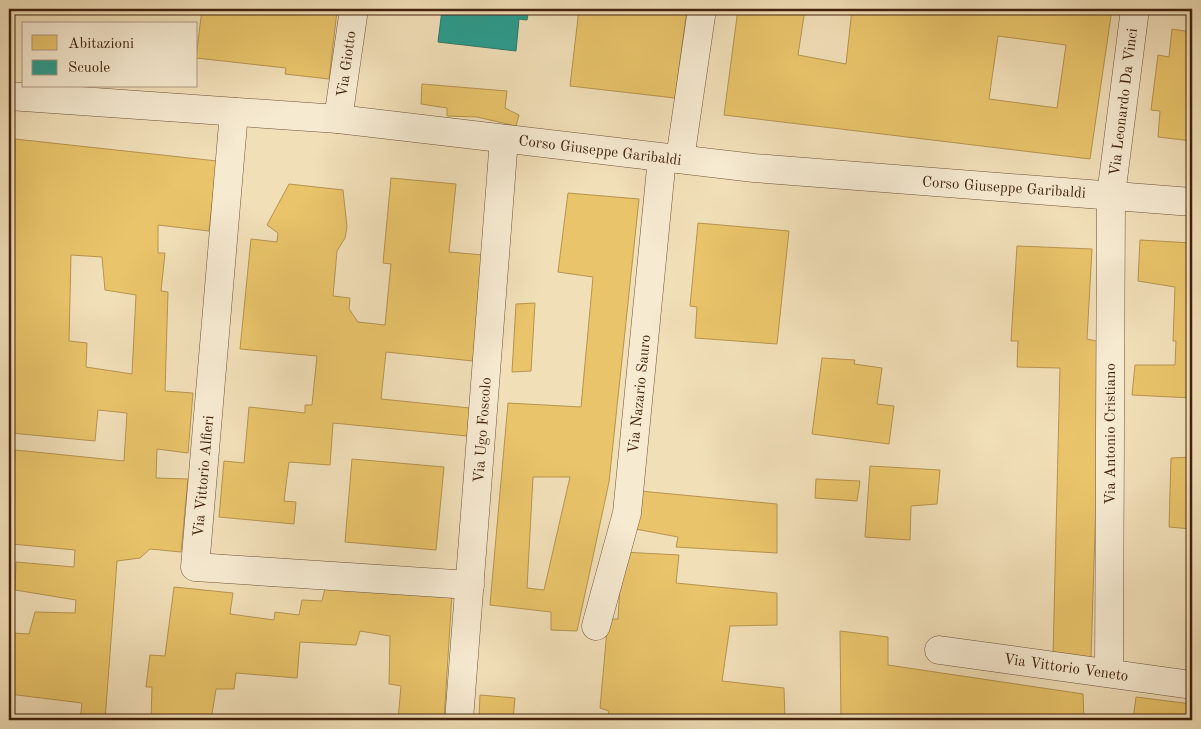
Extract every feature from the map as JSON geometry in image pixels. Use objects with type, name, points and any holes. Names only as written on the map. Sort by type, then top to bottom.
[{"type":"street","name":"Via Giotto","points":[[338,119],[354,9]]},
{"type":"street","name":"Via Nazario Sauro","points":[[596,626],[627,513],[671,159],[702,9]]},
{"type":"street","name":"Via Leonardo Da Vinci","points":[[1112,184],[1135,9]]},
{"type":"street","name":"Corso Giuseppe Garibaldi","points":[[9,96],[338,119],[754,168],[1112,184],[1192,202]]},
{"type":"street","name":"Via Vittorio Alfieri","points":[[234,112],[195,567],[470,585]]},
{"type":"street","name":"Via Ugo Foscolo","points":[[459,720],[504,139]]},
{"type":"street","name":"Via Antonio Cristiano","points":[[1109,673],[1112,184]]},
{"type":"street","name":"Via Vittorio Veneto","points":[[940,650],[1192,685]]},
{"type":"building: Abitazioni","points":[[202,9],[321,9],[337,11],[329,79],[285,74],[286,68],[198,58]]},
{"type":"building: Abitazioni","points":[[579,9],[687,9],[675,98],[570,86]]},
{"type":"building: Abitazioni","points":[[738,9],[805,9],[798,55],[846,64],[852,9],[1112,9],[1090,159],[724,115]],"holes":[[[998,36],[1066,45],[1057,108],[989,99]]]},
{"type":"building: Abitazioni","points":[[1172,29],[1192,32],[1192,141],[1158,137],[1160,111],[1151,110],[1158,55],[1169,57]]},
{"type":"building: Abitazioni","points":[[422,84],[507,91],[505,108],[519,115],[516,126],[477,117],[447,116],[447,108],[421,104]]},
{"type":"building: Abitazioni","points":[[15,139],[217,161],[209,231],[158,225],[158,253],[165,253],[161,291],[168,292],[165,391],[193,393],[188,453],[157,449],[156,478],[188,479],[181,552],[150,549],[140,558],[117,561],[105,720],[80,720],[82,703],[9,694],[12,633],[29,634],[35,612],[75,613],[76,600],[15,590],[16,562],[74,567],[75,550],[12,544],[15,450],[124,461],[127,413],[98,410],[95,441],[11,433]],"holes":[[[71,255],[102,257],[105,290],[136,295],[132,374],[86,367],[87,343],[69,341]]]},
{"type":"building: Abitazioni","points":[[391,178],[456,184],[449,252],[483,255],[473,361],[386,352],[381,399],[470,408],[467,436],[333,423],[330,465],[289,462],[284,501],[296,502],[294,524],[219,517],[224,461],[244,463],[249,407],[305,413],[305,405],[312,405],[317,356],[240,349],[251,239],[277,242],[278,233],[267,225],[289,184],[343,190],[347,227],[345,238],[337,251],[333,296],[350,298],[349,309],[358,322],[385,325],[391,264],[383,263]]},
{"type":"building: Abitazioni","points":[[568,193],[639,199],[609,482],[577,631],[551,630],[551,612],[490,605],[508,403],[581,407],[593,277],[558,272]],"holes":[[[533,477],[570,477],[544,590],[527,588]]]},
{"type":"building: Abitazioni","points":[[698,223],[789,231],[777,344],[695,338],[697,307],[690,306]]},
{"type":"building: Abitazioni","points":[[1140,240],[1192,243],[1192,398],[1132,395],[1135,365],[1175,365],[1176,341],[1173,341],[1175,287],[1138,281]]},
{"type":"building: Abitazioni","points":[[1017,246],[1092,249],[1087,339],[1101,342],[1091,658],[1053,656],[1060,368],[1017,367],[1018,341],[1011,341]]},
{"type":"building: Abitazioni","points":[[535,303],[531,371],[512,372],[516,304]]},
{"type":"building: Abitazioni","points":[[822,358],[855,360],[854,364],[882,368],[877,404],[894,406],[889,444],[812,434]]},
{"type":"building: Abitazioni","points":[[1192,457],[1192,529],[1169,527],[1171,458]]},
{"type":"building: Abitazioni","points":[[352,459],[444,467],[436,550],[345,542]]},
{"type":"building: Abitazioni","points":[[870,466],[940,470],[937,504],[911,506],[910,540],[865,537]]},
{"type":"building: Abitazioni","points":[[816,479],[860,481],[857,501],[815,498]]},
{"type":"building: Abitazioni","points":[[640,491],[777,504],[777,553],[676,547],[678,537],[630,528]]},
{"type":"building: Abitazioni","points":[[622,552],[679,555],[676,583],[777,593],[777,625],[730,626],[722,681],[784,688],[785,720],[607,720],[609,711],[600,708],[608,619],[618,619]]},
{"type":"building: Abitazioni","points":[[326,584],[452,594],[444,720],[398,720],[401,686],[389,684],[390,636],[360,631],[356,645],[300,642],[297,678],[236,673],[234,689],[216,689],[211,720],[151,720],[152,687],[146,687],[150,655],[165,656],[174,587],[233,593],[230,614],[274,620],[275,612],[299,615],[302,600],[322,601]]},
{"type":"building: Abitazioni","points":[[840,631],[888,637],[888,665],[1083,694],[1084,720],[841,720]]},
{"type":"building: Abitazioni","points":[[1192,635],[1192,676],[1187,675]]},
{"type":"building: Abitazioni","points":[[480,695],[515,698],[513,720],[479,720]]},
{"type":"building: Abitazioni","points":[[1136,697],[1192,704],[1192,720],[1133,720]]},
{"type":"building: Scuole","points":[[437,9],[529,9],[527,20],[519,19],[516,51],[438,42],[442,10]]}]
